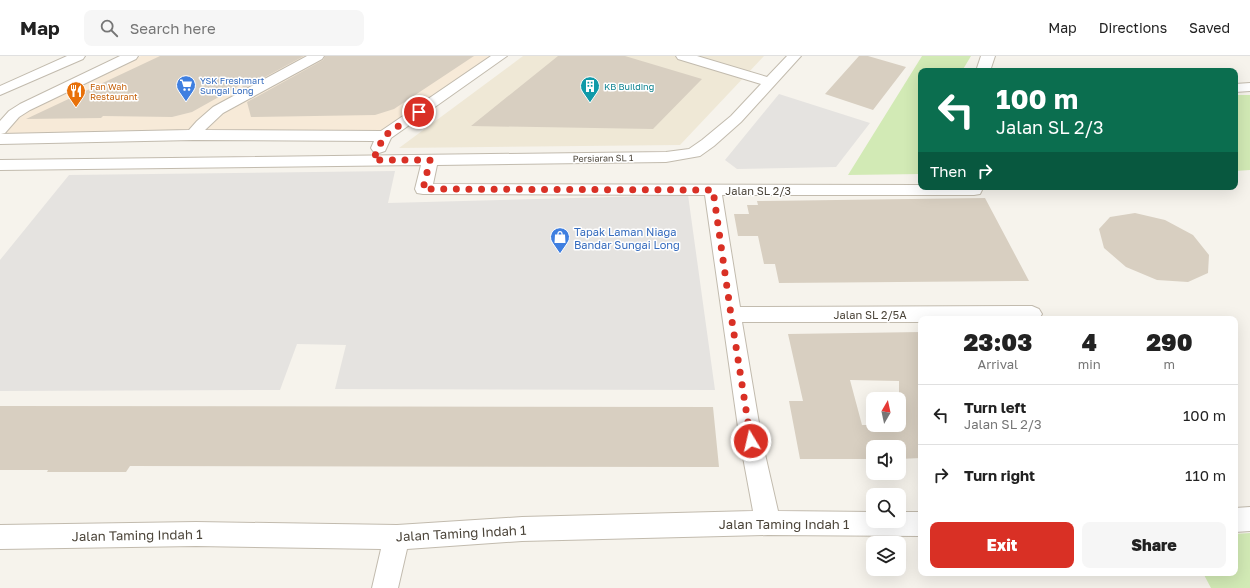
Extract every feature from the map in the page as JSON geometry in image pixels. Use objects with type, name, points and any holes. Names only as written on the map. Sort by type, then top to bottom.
[{"type":"street","points":[[0,91],[78,56]]},
{"type":"street","points":[[0,130],[14,114],[25,107],[131,56]]},
{"type":"street","points":[[193,135],[202,124],[218,110],[317,56]]},
{"type":"street","points":[[373,160],[384,136],[500,56]]},
{"type":"street","points":[[683,56],[770,82]]},
{"type":"street","name":"Persiaran SL 1","points":[[0,165],[666,157],[694,153],[708,143],[736,120],[794,56]]},
{"type":"street","points":[[984,68],[988,56]]},
{"type":"street","points":[[1238,88],[1250,87]]},
{"type":"street","points":[[0,139],[193,135],[384,136]]},
{"type":"street","name":"Jalan SL 2/3","points":[[430,160],[423,189],[974,190]]},
{"type":"street","points":[[713,190],[751,441],[768,523]]},
{"type":"street","name":"Jalan SL 2/5A","points":[[731,315],[1032,314]]},
{"type":"street","points":[[1238,520],[1250,520]]},
{"type":"street","name":"Jalan Taming Indah 1","points":[[0,537],[196,534],[396,537],[522,529],[768,523],[918,524]]},
{"type":"street","points":[[385,588],[396,537]]},
{"type":"shaded area","points":[[141,56],[493,56],[382,132],[7,134],[6,131],[25,112]]},
{"type":"shaded area","points":[[523,56],[764,56],[680,145],[399,148]]},
{"type":"shaded area","points":[[779,94],[870,123],[836,167],[737,169],[725,160]]},
{"type":"shaded area","points":[[395,171],[388,203],[688,195],[715,390],[335,389],[346,345],[297,344],[280,390],[0,391],[0,260],[69,175]]},
{"type":"green space","points":[[922,56],[971,56],[964,68],[918,68],[918,174],[848,175]]},
{"type":"green space","points":[[1238,95],[1250,95],[1250,170],[1238,171]]},
{"type":"green space","points":[[1250,533],[1250,588],[1211,588],[1205,576],[1238,576],[1238,534]]},
{"type":"building","points":[[160,56],[304,56],[243,89],[242,84],[192,112],[172,117],[103,116],[101,118],[26,119]]},
{"type":"building","points":[[325,56],[474,56],[394,109],[375,115],[251,117],[247,102],[323,60]]},
{"type":"building","name":"KB Building","points":[[558,56],[625,56],[702,79],[653,129],[471,126]]},
{"type":"building","points":[[859,56],[868,56],[906,67],[873,110],[825,94]]},
{"type":"building","points":[[985,198],[1029,281],[779,283],[775,264],[764,264],[758,236],[738,236],[734,214],[749,214],[747,205],[758,205],[757,201]]},
{"type":"building","points":[[1135,213],[1165,220],[1193,235],[1209,255],[1208,273],[1188,282],[1157,280],[1126,267],[1104,248],[1099,229],[1110,217]]},
{"type":"building","points":[[918,332],[918,458],[906,459],[906,440],[866,440],[866,459],[800,459],[789,401],[803,401],[788,334]]},
{"type":"building","points":[[0,406],[713,407],[719,467],[130,466],[126,472],[47,472],[48,470],[0,470]]},
{"type":"place","name":"YSK Freshmart Sungai Long","points":[[186,102]]},
{"type":"place","name":"KB Building","points":[[590,103]]},
{"type":"place","name":"Fan Wah Restaurant","points":[[76,108]]},
{"type":"place","name":"Tapak Laman Niaga Bandar Sungai Long","points":[[560,254]]},
{"type":"route","points":[[419,112],[384,136],[373,160],[430,160],[423,189],[713,190],[751,441]]}]
